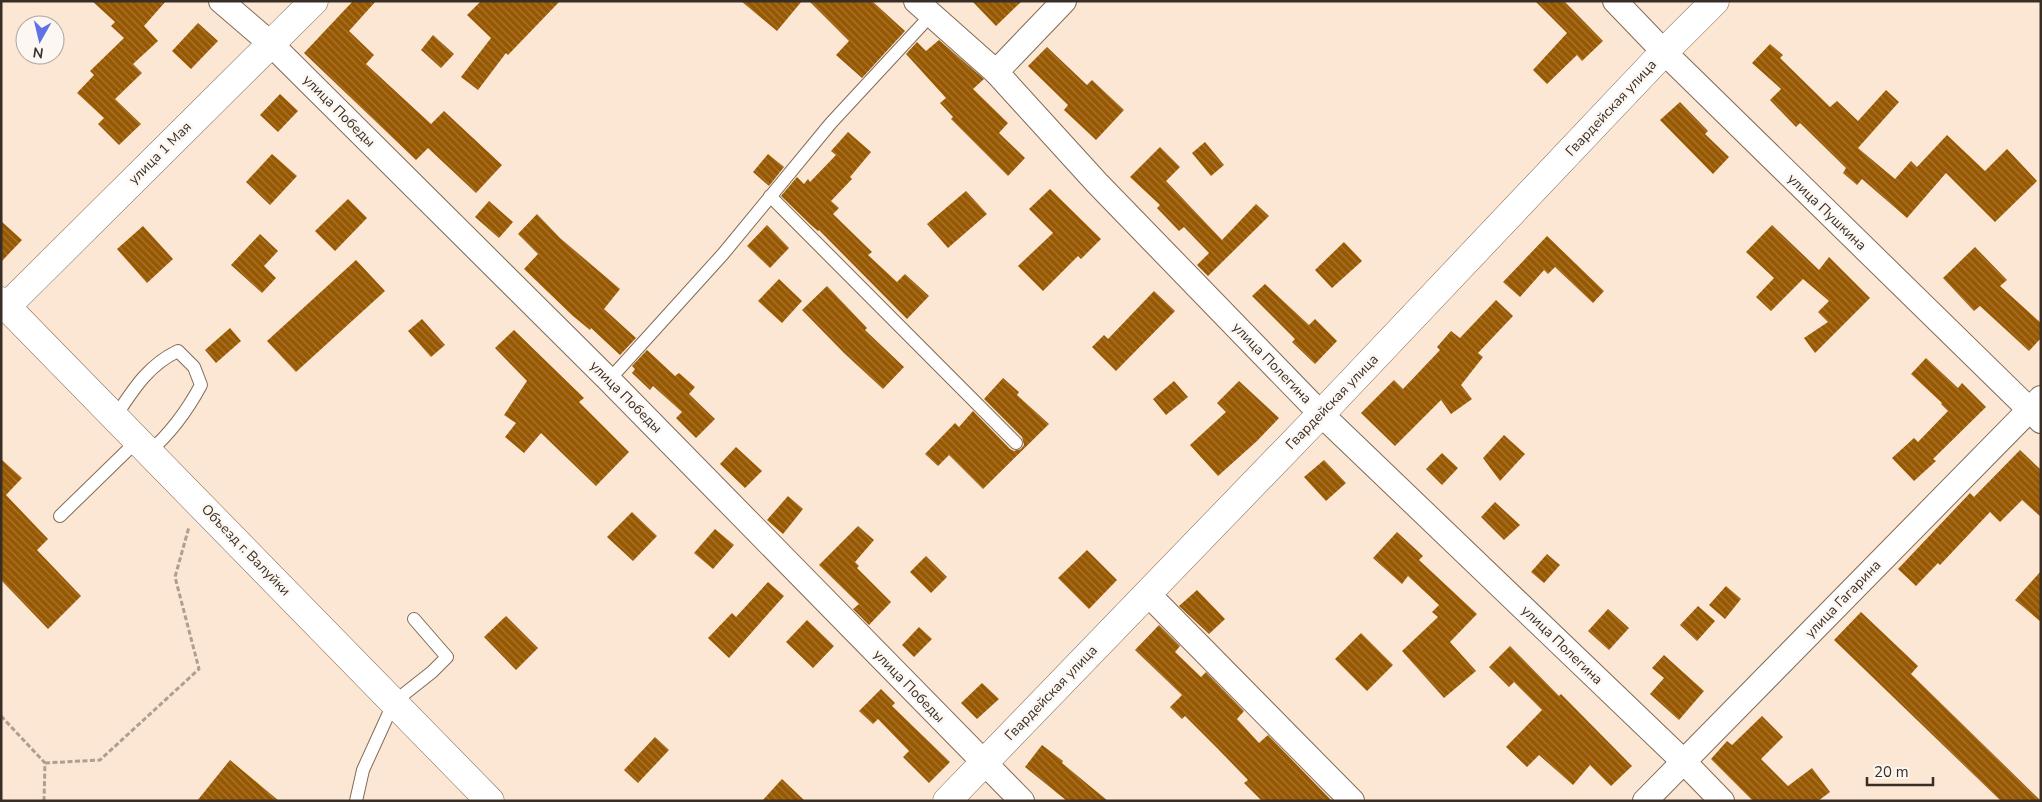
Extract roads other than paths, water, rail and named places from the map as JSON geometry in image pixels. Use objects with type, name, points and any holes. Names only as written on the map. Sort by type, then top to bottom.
[{"type":"main road","name":"улица 1 Мая","points":[[4,303],[314,1]]},
{"type":"main road","name":"Гвардейская улица","points":[[947,801],[1321,414],[1714,1]]},
{"type":"main road","name":"Объезд г. Валуйки","points":[[4,303],[490,801]]},
{"type":"street","name":"улица Победы","points":[[221,1],[270,43],[609,380],[1022,801]]},
{"type":"street","points":[[996,72],[1064,1]]},
{"type":"street","name":"улица Пушкина","points":[[1615,1],[1664,52],[2037,410]]},
{"type":"street","name":"улица Полегина","points":[[923,8],[996,72],[1097,183],[1321,414],[1684,762],[1722,801]]},
{"type":"street","name":"улица Гагарина","points":[[1645,801],[2037,410]]},
{"type":"street","points":[[1147,593],[1352,801]]},
{"type":"lane","points":[[609,380],[723,254],[831,124],[923,8]]},
{"type":"lane","points":[[770,196],[1016,443]]},
{"type":"lane","points":[[60,516],[144,446],[166,437],[186,413],[201,385],[194,367],[178,351],[162,358],[140,380],[116,417]]},
{"type":"lane","points":[[356,801],[363,770],[394,702],[432,672],[447,657],[414,619]]}]
